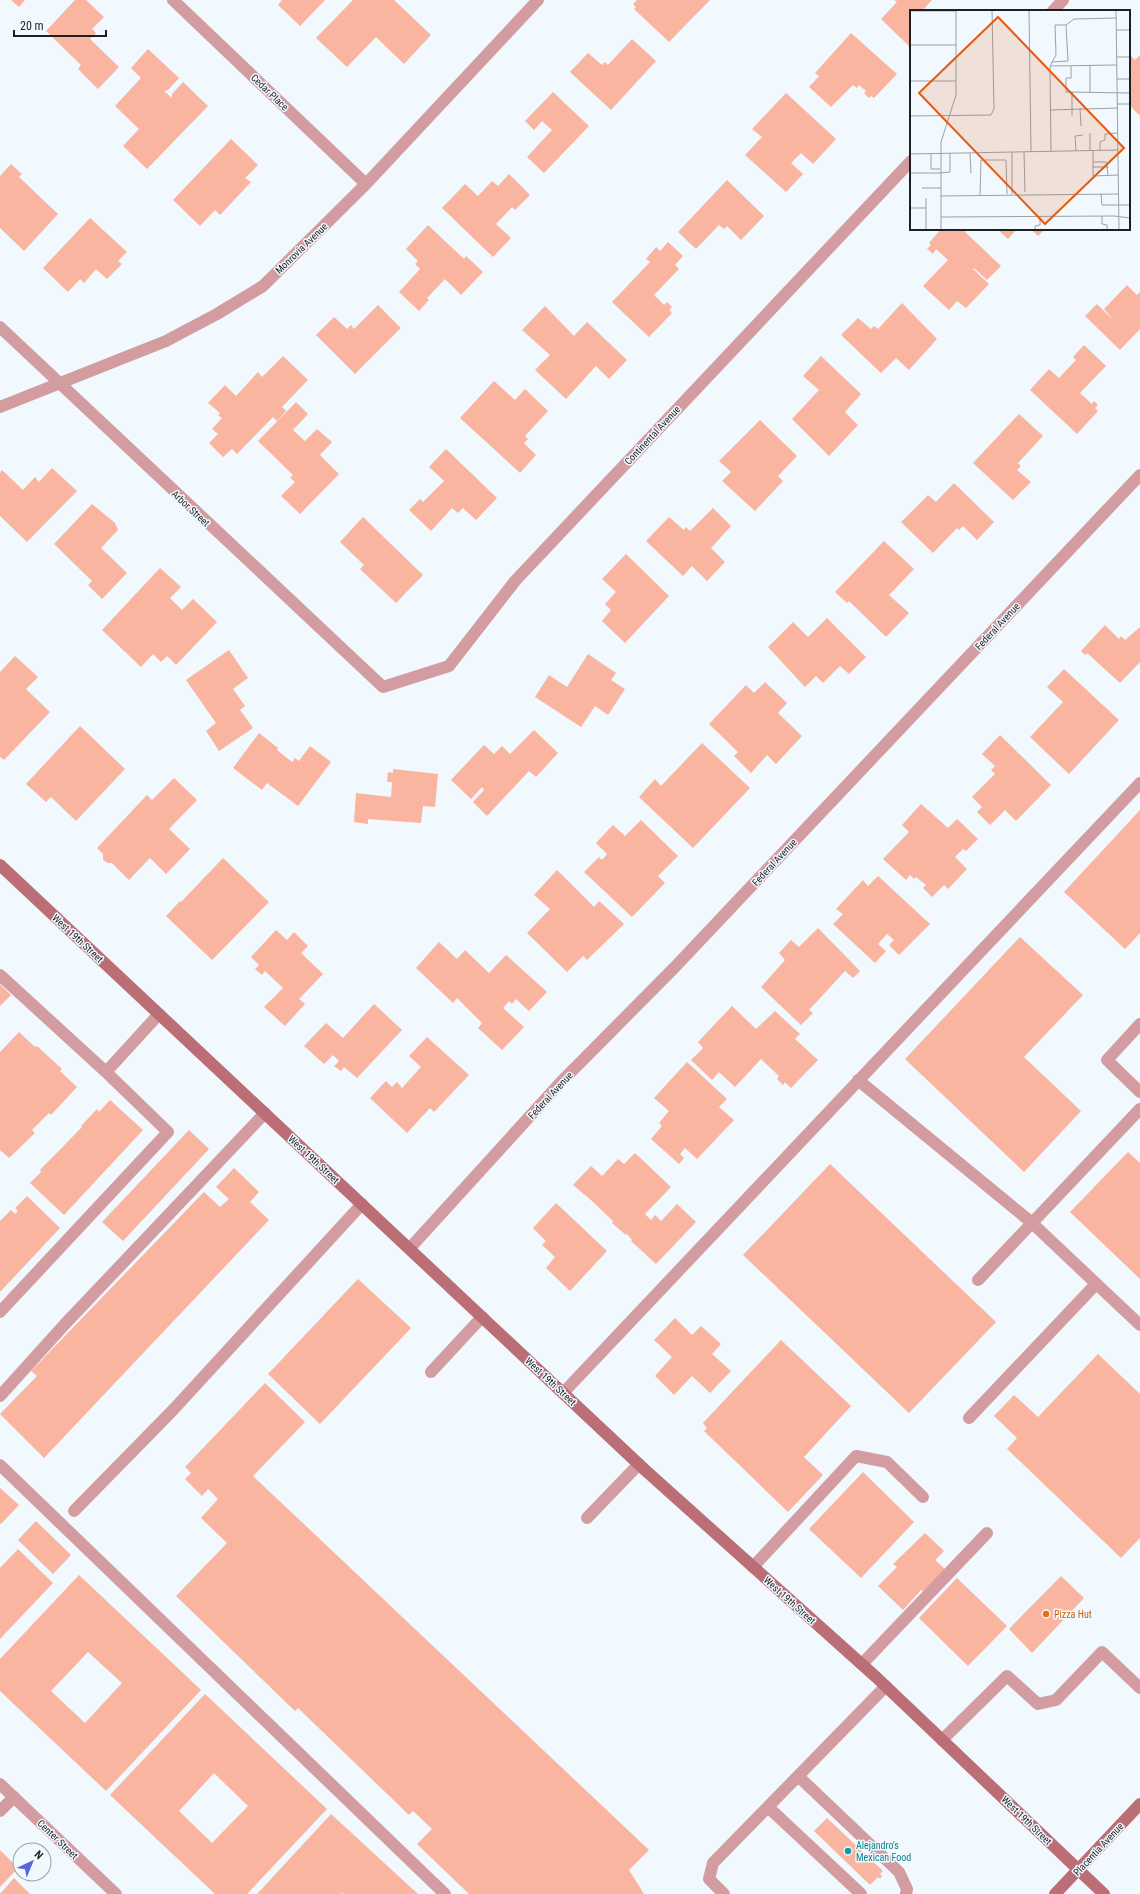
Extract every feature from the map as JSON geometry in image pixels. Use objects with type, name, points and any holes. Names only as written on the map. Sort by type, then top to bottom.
[{"type":"street","name":"Cedar Place","points":[[173,0],[366,184]]},
{"type":"street","name":"Monrovia Avenue","points":[[0,407],[60,385],[166,341],[217,314],[263,286],[366,184],[538,0]]},
{"type":"street","points":[[1054,10],[1063,0]]},
{"type":"street","name":"Continental Avenue","points":[[383,687],[450,666],[515,580],[910,162]]},
{"type":"street","name":"Arbor Street","points":[[0,327],[383,687]]},
{"type":"street","name":"Federal Avenue","points":[[410,1248],[560,1082],[675,967],[1140,475]]},
{"type":"street","points":[[563,1393],[1140,783]]},
{"type":"street","name":"West 19th Street","points":[[0,865],[639,1464],[886,1686],[1104,1894]]},
{"type":"street","points":[[0,975],[106,1072],[168,1132],[0,1312]]},
{"type":"street","points":[[106,1072],[158,1014]]},
{"type":"street","points":[[1140,1024],[1106,1060],[1140,1092]]},
{"type":"street","points":[[858,1080],[1031,1222],[1140,1325]]},
{"type":"street","points":[[978,1280],[1031,1222],[1140,1109]]},
{"type":"street","points":[[0,1396],[65,1324],[265,1113]]},
{"type":"street","points":[[74,1511],[173,1410],[362,1204]]},
{"type":"street","points":[[970,1418],[1096,1284]]},
{"type":"street","points":[[431,1372],[482,1317]]},
{"type":"street","points":[[753,1567],[856,1456],[887,1462],[923,1497]]},
{"type":"street","points":[[587,1518],[639,1464]]},
{"type":"street","points":[[0,1465],[445,1894]]},
{"type":"street","points":[[862,1664],[987,1533]]},
{"type":"street","points":[[942,1740],[1007,1676],[1038,1704],[1056,1700],[1102,1652],[1140,1688]]},
{"type":"street","points":[[724,1894],[709,1879],[713,1864],[886,1686]]},
{"type":"street","points":[[798,1776],[900,1872],[907,1889],[906,1894]]},
{"type":"street","name":"Center Street","points":[[0,1784],[116,1894]]},
{"type":"street","points":[[0,1811],[14,1797]]},
{"type":"street","name":"Placentia Avenue","points":[[1055,1894],[1140,1804]]},
{"type":"street","points":[[768,1807],[861,1894]]},
{"type":"building","points":[[11,0],[25,0],[19,7]]},
{"type":"building","points":[[75,0],[86,0],[104,17],[92,29],[96,33],[90,39],[119,67],[98,89],[78,69],[81,65],[46,31]]},
{"type":"building","points":[[282,0],[325,0],[300,26],[278,5]]},
{"type":"building","points":[[353,0],[394,0],[431,35],[404,64],[376,37],[347,67],[316,38]]},
{"type":"building","points":[[637,0],[710,0],[669,42],[634,9],[636,7],[633,4]]},
{"type":"building","points":[[894,0],[932,0],[923,10],[910,10],[910,47],[881,19],[897,2]]},
{"type":"building","points":[[851,33],[897,74],[874,98],[871,96],[869,98],[864,93],[866,91],[859,85],[857,88],[853,85],[831,107],[809,87],[819,76],[815,73]]},
{"type":"building","points":[[632,39],[656,61],[611,110],[570,72],[588,53],[602,65],[605,62],[608,65]]},
{"type":"building","points":[[148,49],[179,78],[168,90],[164,91],[172,98],[172,94],[183,82],[208,106],[147,169],[123,146],[139,129],[115,106],[141,78],[131,68]]},
{"type":"building","points":[[1140,55],[1139,115],[1130,106],[1130,57],[1131,56],[1135,60]]},
{"type":"building","points":[[553,92],[589,126],[544,173],[527,157],[552,130],[542,121],[534,130],[525,121]]},
{"type":"building","points":[[786,93],[836,139],[813,164],[801,153],[791,163],[803,174],[786,192],[745,155],[762,137],[752,129]]},
{"type":"building","points":[[231,139],[258,165],[245,178],[251,182],[220,215],[215,210],[200,226],[173,200]]},
{"type":"building","points":[[11,164],[22,174],[19,177],[58,214],[24,251],[0,228],[0,176]]},
{"type":"building","points":[[509,174],[530,195],[515,210],[512,207],[496,224],[511,238],[493,257],[442,208],[465,184],[478,196],[492,181],[498,186]]},
{"type":"building","points":[[727,180],[764,216],[741,240],[727,226],[724,229],[719,225],[696,249],[678,232]]},
{"type":"building","points":[[90,218],[127,252],[118,261],[122,264],[107,279],[96,269],[84,283],[80,279],[68,292],[43,268]]},
{"type":"building","points":[[428,225],[464,259],[466,256],[483,272],[461,295],[445,279],[427,298],[429,300],[419,311],[399,292],[420,269],[415,264],[418,261],[406,249]]},
{"type":"building","points":[[940,230],[963,230],[1001,266],[987,280],[974,268],[973,269],[989,284],[966,308],[957,301],[949,310],[923,286],[948,260],[936,249],[933,254],[927,249],[931,245],[929,243]]},
{"type":"building","points":[[998,230],[1016,230],[1008,239]]},
{"type":"building","points":[[1032,230],[1044,230],[1038,236]]},
{"type":"building","points":[[668,242],[683,256],[675,265],[679,269],[654,295],[664,305],[667,302],[672,307],[669,310],[672,313],[649,337],[612,302],[650,262],[646,259],[656,247],[660,251]]},
{"type":"building","points":[[1127,285],[1137,295],[1140,292],[1140,329],[1120,350],[1085,316],[1097,304],[1114,321],[1104,309]]},
{"type":"building","points":[[902,303],[937,339],[909,370],[896,358],[881,373],[841,335],[858,318],[871,329],[874,326],[878,329]]},
{"type":"building","points":[[378,305],[401,328],[355,374],[316,335],[334,317],[347,329],[351,325],[354,329]]},
{"type":"building","points":[[545,306],[574,336],[587,322],[627,360],[609,379],[596,366],[566,399],[535,370],[550,355],[522,330]]},
{"type":"building","points":[[1084,345],[1106,366],[1080,393],[1092,404],[1094,401],[1098,405],[1095,408],[1098,411],[1077,434],[1030,390],[1049,369],[1059,378],[1076,360],[1073,357]]},
{"type":"building","points":[[283,356],[308,380],[282,407],[286,411],[277,421],[273,417],[237,454],[232,449],[223,457],[209,443],[218,434],[212,429],[222,418],[218,415],[220,413],[208,403],[225,385],[236,396],[258,372],[262,377]]},
{"type":"building","points":[[821,356],[861,394],[845,412],[858,425],[829,456],[792,419],[819,390],[803,376]]},
{"type":"building","points":[[494,381],[515,400],[525,389],[548,411],[525,436],[528,439],[524,443],[536,455],[520,473],[460,418]]},
{"type":"building","points":[[296,402],[308,414],[293,430],[305,441],[317,429],[332,442],[320,455],[339,474],[300,514],[281,496],[295,482],[290,478],[293,475],[258,441]]},
{"type":"building","points":[[1019,414],[1043,436],[1018,463],[1021,466],[1017,470],[1031,482],[1013,500],[973,463]]},
{"type":"building","points":[[760,420],[797,456],[778,476],[783,481],[755,511],[722,481],[731,472],[719,461]]},
{"type":"building","points":[[446,449],[497,498],[476,520],[463,508],[458,513],[452,508],[431,531],[409,510],[420,499],[423,502],[444,481],[429,467]]},
{"type":"building","points":[[52,468],[77,491],[27,542],[0,516],[0,473],[2,470],[23,490],[35,477],[39,482]]},
{"type":"building","points":[[954,483],[994,522],[977,540],[963,526],[959,530],[957,528],[933,553],[901,522],[928,495],[936,502]]},
{"type":"building","points":[[92,504],[115,523],[118,530],[101,548],[127,573],[102,599],[88,585],[92,581],[54,544]]},
{"type":"building","points":[[713,508],[731,526],[711,548],[725,562],[707,581],[692,566],[683,576],[646,541],[669,517],[684,530],[686,527],[690,531]]},
{"type":"building","points":[[363,517],[423,575],[396,603],[360,569],[364,565],[340,542]]},
{"type":"building","points":[[884,541],[914,569],[889,595],[909,613],[886,637],[849,601],[847,603],[835,592]]},
{"type":"building","points":[[626,554],[669,596],[625,643],[602,621],[611,610],[605,604],[616,592],[602,579]]},
{"type":"building","points":[[160,568],[181,587],[170,598],[182,610],[193,599],[217,622],[176,665],[167,656],[161,662],[153,654],[141,667],[102,630]]},
{"type":"building","points":[[827,618],[866,657],[849,674],[840,666],[823,683],[816,676],[805,687],[768,647],[793,622],[808,637]]},
{"type":"building","points":[[1105,625],[1119,639],[1121,636],[1125,640],[1140,627],[1140,662],[1120,683],[1087,653],[1085,655],[1081,651]]},
{"type":"building","points":[[229,650],[248,678],[233,689],[245,706],[240,710],[253,728],[219,751],[206,731],[216,723],[186,680]]},
{"type":"building","points":[[588,654],[616,673],[611,680],[625,689],[608,715],[595,706],[581,727],[535,697],[549,675],[567,687]]},
{"type":"building","points":[[15,656],[38,677],[26,689],[50,712],[4,760],[0,757],[0,672]]},
{"type":"building","points":[[1064,669],[1119,720],[1069,774],[1030,737],[1063,702],[1047,687]]},
{"type":"building","points":[[765,682],[787,703],[778,713],[802,736],[776,764],[767,755],[751,773],[734,756],[738,752],[709,724],[746,685],[754,693]]},
{"type":"building","points":[[80,726],[125,769],[76,821],[51,797],[46,802],[26,784]]},
{"type":"building","points":[[534,730],[558,753],[536,777],[529,771],[487,816],[473,802],[484,790],[482,787],[471,799],[451,780],[484,745],[494,754],[502,746],[510,754]]},
{"type":"building","points":[[259,733],[278,748],[277,750],[292,762],[295,758],[299,761],[310,746],[331,762],[298,806],[267,783],[262,790],[233,768]]},
{"type":"building","points":[[1000,735],[1051,785],[1016,821],[1005,810],[990,825],[977,812],[982,807],[972,797],[995,774],[991,770],[995,766],[982,754]]},
{"type":"building","points":[[702,743],[750,788],[693,848],[639,797],[655,779],[661,786]]},
{"type":"building","points":[[393,769],[438,774],[435,807],[423,806],[421,823],[368,819],[368,824],[354,822],[356,793],[391,797],[392,782],[387,782],[388,772],[393,773]]},
{"type":"building","points":[[174,778],[197,800],[169,829],[190,849],[166,874],[150,858],[129,880],[112,863],[108,863],[103,860],[103,854],[97,848],[147,795],[152,800]]},
{"type":"building","points":[[921,804],[948,828],[957,819],[978,839],[966,851],[963,849],[955,857],[967,869],[948,889],[944,885],[932,897],[923,888],[926,885],[916,877],[914,879],[910,875],[906,880],[883,859],[909,832],[902,825]]},
{"type":"building","points":[[1140,810],[1140,933],[1125,949],[1064,892]]},
{"type":"building","points":[[641,820],[678,856],[658,876],[665,883],[632,917],[584,872],[599,857],[602,860],[607,854],[596,843],[613,825],[625,836]]},
{"type":"building","points":[[223,858],[269,902],[212,960],[166,916]]},
{"type":"building","points":[[557,870],[594,907],[599,901],[624,924],[587,960],[583,956],[567,972],[527,933],[550,909],[534,895]]},
{"type":"building","points":[[878,876],[930,924],[899,955],[889,945],[894,940],[887,934],[878,944],[886,951],[875,963],[833,924],[843,914],[836,909],[863,880],[868,886]]},
{"type":"building","points":[[818,928],[860,971],[853,978],[845,971],[809,1010],[813,1013],[801,1025],[761,987],[785,960],[779,953],[791,940],[799,947]]},
{"type":"building","points":[[276,930],[287,940],[294,932],[308,946],[301,953],[323,974],[299,999],[305,1004],[285,1026],[264,1007],[283,988],[265,971],[262,975],[255,969],[259,965],[251,957]]},
{"type":"building","points":[[1020,937],[1083,995],[1024,1057],[1081,1111],[1024,1172],[905,1059]]},
{"type":"building","points":[[439,942],[457,959],[465,950],[489,973],[506,955],[547,992],[529,1011],[516,999],[512,1004],[509,1001],[503,1008],[524,1027],[502,1050],[478,1028],[482,1023],[457,998],[453,1003],[416,968]]},
{"type":"building","points":[[0,984],[11,995],[0,1006]]},
{"type":"building","points":[[374,1004],[402,1030],[357,1078],[344,1067],[341,1071],[334,1066],[339,1061],[333,1055],[324,1064],[304,1046],[326,1023],[343,1038]]},
{"type":"building","points":[[732,1006],[756,1029],[775,1011],[800,1034],[795,1039],[818,1060],[791,1088],[785,1082],[783,1085],[777,1079],[779,1076],[761,1059],[735,1087],[719,1072],[712,1080],[691,1060],[703,1048],[698,1042]]},
{"type":"building","points":[[19,1032],[62,1069],[60,1071],[77,1087],[51,1115],[49,1113],[32,1130],[35,1133],[9,1158],[0,1150],[0,1052]]},
{"type":"building","points":[[427,1037],[469,1075],[434,1112],[430,1108],[407,1133],[370,1098],[386,1081],[392,1087],[397,1082],[402,1088],[421,1067],[409,1056]]},
{"type":"building","points":[[687,1062],[727,1099],[719,1107],[734,1120],[697,1159],[685,1148],[680,1154],[684,1158],[679,1164],[651,1139],[662,1126],[659,1123],[669,1111],[654,1098]]},
{"type":"building","points":[[110,1100],[143,1130],[64,1215],[30,1183],[41,1172],[40,1170],[82,1127],[81,1126],[97,1109],[99,1112]]},
{"type":"building","points":[[189,1130],[209,1149],[123,1241],[102,1222]]},
{"type":"building","points":[[1128,1152],[1140,1163],[1140,1279],[1070,1212]]},
{"type":"building","points":[[635,1153],[671,1187],[645,1214],[651,1220],[655,1215],[661,1221],[677,1204],[696,1222],[656,1264],[631,1241],[632,1240],[627,1234],[626,1235],[612,1223],[613,1221],[573,1185],[591,1166],[602,1176],[618,1159],[624,1164]]},
{"type":"building","points":[[830,1164],[996,1322],[909,1413],[743,1255]]},
{"type":"building","points":[[234,1168],[259,1192],[250,1202],[269,1220],[44,1458],[0,1414],[37,1376],[31,1371],[204,1192],[220,1207],[229,1199],[216,1187]]},
{"type":"building","points":[[27,1196],[60,1228],[0,1292],[0,1221],[11,1210],[15,1214],[18,1211],[15,1208]]},
{"type":"building","points":[[556,1203],[607,1251],[570,1291],[546,1268],[555,1257],[542,1245],[546,1241],[533,1228]]},
{"type":"building","points":[[358,1279],[411,1328],[320,1424],[268,1374]]},
{"type":"building","points":[[675,1318],[692,1335],[701,1326],[721,1344],[712,1354],[731,1371],[710,1393],[692,1376],[674,1395],[655,1376],[672,1357],[654,1340]]},
{"type":"building","points":[[781,1340],[851,1406],[804,1457],[823,1475],[788,1512],[704,1431],[707,1428],[703,1423]]},
{"type":"building","points":[[1098,1354],[1140,1394],[1140,1538],[1121,1558],[1007,1449],[1017,1438],[994,1416],[1014,1395],[1038,1417]]},
{"type":"building","points":[[265,1383],[305,1422],[253,1476],[649,1850],[629,1870],[644,1894],[469,1894],[417,1844],[432,1829],[413,1811],[409,1815],[298,1708],[295,1711],[176,1596],[227,1543],[201,1518],[218,1499],[208,1489],[202,1496],[185,1479],[191,1473],[185,1467]]},
{"type":"building","points":[[863,1472],[914,1522],[861,1578],[809,1529]]},
{"type":"building","points":[[0,1488],[19,1505],[1,1524],[0,1523]]},
{"type":"building","points":[[36,1521],[71,1555],[53,1574],[18,1540]]},
{"type":"building","points":[[925,1533],[944,1551],[935,1560],[945,1569],[924,1592],[921,1590],[903,1610],[878,1586],[897,1567],[893,1564]]},
{"type":"building","points":[[18,1549],[53,1583],[0,1639],[0,1568]]},
{"type":"building","points":[[79,1575],[201,1690],[106,1791],[0,1691],[0,1659]],"holes":[[[88,1652],[122,1683],[85,1723],[51,1691]]]},
{"type":"building","name":"Pizza Hut","points":[[1061,1576],[1084,1598],[1032,1653],[1009,1629]]},
{"type":"building","points":[[957,1578],[1007,1626],[968,1666],[919,1618]]},
{"type":"building","points":[[205,1694],[327,1809],[247,1894],[215,1894],[110,1795]],"holes":[[[214,1773],[248,1806],[212,1843],[179,1811]]]},
{"type":"building","points":[[331,1814],[418,1894],[257,1894]]},
{"type":"building","name":"Alejandro's Mexican Food","points":[[827,1818],[883,1871],[880,1874],[882,1876],[880,1879],[878,1877],[870,1885],[814,1831]]},
{"type":"building","points":[[0,1850],[12,1862],[12,1874],[0,1887]]},
{"type":"building","points":[[12,1880],[12,1882],[18,1882],[30,1894],[0,1894]]},
{"type":"place","name":"Pizza Hut","points":[[1046,1614]]},
{"type":"place","name":"Alejandro's Mexican Food","points":[[848,1851]]}]
